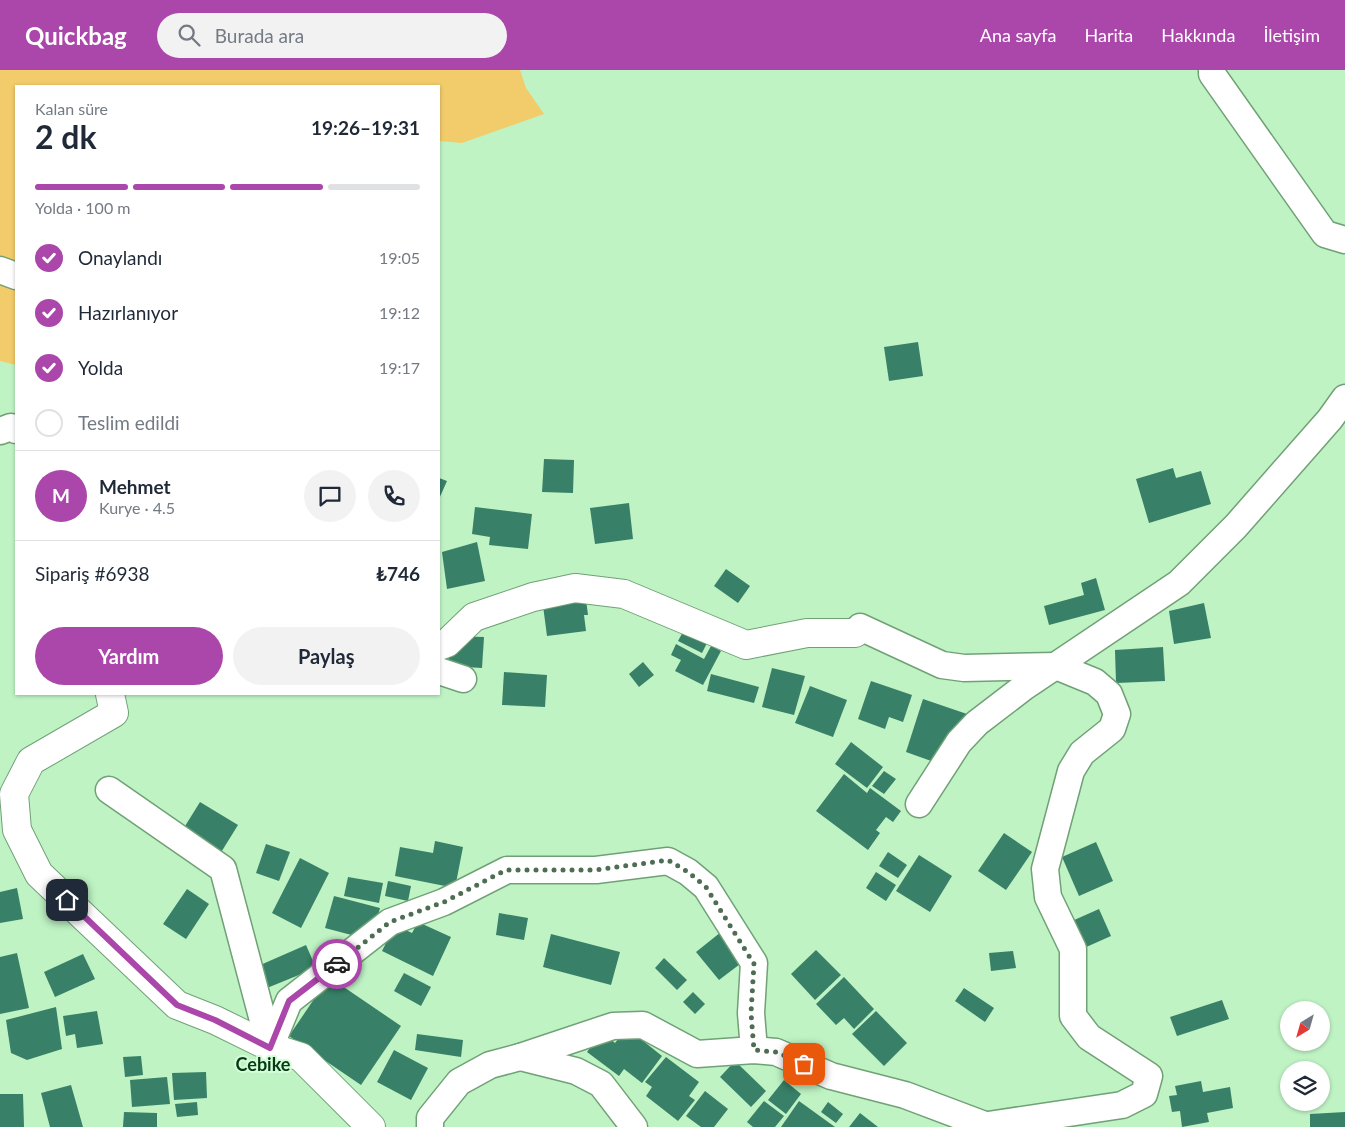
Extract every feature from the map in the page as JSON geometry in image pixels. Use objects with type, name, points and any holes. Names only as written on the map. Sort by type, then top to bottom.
[{"type":"street","points":[[1212,70],[1212,74],[1325,234],[1345,240]]},
{"type":"street","points":[[0,270],[15,276]]},
{"type":"street","points":[[919,804],[959,742],[978,723],[1024,687],[1180,583],[1236,526],[1330,420],[1345,398]]},
{"type":"street","points":[[0,431],[11,427],[15,429]]},
{"type":"street","points":[[430,1127],[430,1118],[459,1082],[490,1065],[613,1026],[643,1025],[697,1054],[754,1050],[776,1052],[831,1076],[905,1095],[989,1126],[1122,1105],[1144,1094],[1149,1076],[1089,1037],[1073,1016],[1073,948],[1048,897],[1045,869],[1071,771],[1082,753],[1112,729],[1117,714],[1109,694],[1095,682],[1056,666],[964,668],[942,666],[860,626],[856,633],[807,634],[746,646],[624,594],[575,588],[533,597],[474,617],[447,643],[440,646]]},
{"type":"street","points":[[440,671],[463,679]]},
{"type":"street","points":[[110,695],[114,713],[31,761],[14,794],[17,830],[39,874],[177,1005],[215,1020],[270,1048],[301,1057],[371,1127]]},
{"type":"street","points":[[109,790],[223,869],[270,1048]]},
{"type":"street","points":[[270,1048],[289,1001],[390,922],[444,902],[506,870],[596,870],[668,860],[688,872],[706,887],[754,964],[751,1013],[754,1050]]},
{"type":"street","points":[[520,1057],[576,1071],[602,1084],[634,1127]]},
{"type":"shaded area","points":[[0,70],[520,70],[526,88],[544,114],[462,143],[440,141],[440,85],[15,85],[15,365],[0,361]]},
{"type":"building","points":[[918,342],[923,376],[889,381],[884,347]]},
{"type":"building","points":[[544,459],[574,460],[573,493],[542,492]]},
{"type":"building","points":[[1173,468],[1176,478],[1201,471],[1211,504],[1149,523],[1136,479]]},
{"type":"building","points":[[440,478],[447,481],[440,497]]},
{"type":"building","points":[[629,503],[633,539],[595,544],[590,508]]},
{"type":"building","points":[[475,507],[532,514],[528,549],[489,545],[490,537],[472,534]]},
{"type":"building","points":[[477,542],[485,581],[447,589],[442,552]]},
{"type":"building","points":[[726,569],[750,586],[738,603],[714,586]]},
{"type":"building","points":[[1096,578],[1105,610],[1049,625],[1044,606],[1084,595],[1081,583]]},
{"type":"building","points":[[585,592],[588,615],[584,615],[586,631],[547,636],[542,598]]},
{"type":"building","points":[[1204,603],[1211,638],[1174,644],[1169,611]]},
{"type":"building","points":[[690,619],[708,641],[702,653],[678,641]]},
{"type":"building","points":[[450,636],[484,637],[482,668],[448,666]]},
{"type":"building","points":[[676,644],[704,659],[711,646],[721,651],[703,685],[675,671],[681,660],[671,655]]},
{"type":"building","points":[[1163,647],[1165,681],[1116,683],[1115,650]]},
{"type":"building","points":[[643,662],[654,675],[639,687],[629,674]]},
{"type":"building","points":[[772,668],[805,676],[794,715],[762,707]]},
{"type":"building","points":[[504,672],[547,675],[545,707],[502,705]]},
{"type":"building","points":[[711,674],[759,687],[754,703],[707,691]]},
{"type":"building","points":[[871,681],[912,695],[903,722],[889,717],[885,729],[858,719]]},
{"type":"building","points":[[810,686],[847,700],[833,737],[795,723]]},
{"type":"building","points":[[923,699],[967,714],[934,762],[906,752]]},
{"type":"building","points":[[851,742],[883,767],[867,788],[835,764]]},
{"type":"building","points":[[884,771],[896,779],[884,794],[872,786]]},
{"type":"building","points":[[844,774],[867,793],[870,788],[901,811],[893,822],[886,817],[876,830],[880,833],[868,850],[816,811]]},
{"type":"building","points":[[200,802],[238,825],[220,854],[182,831]]},
{"type":"building","points":[[1004,833],[1032,852],[1006,890],[978,871]]},
{"type":"building","points":[[435,841],[463,847],[455,888],[395,876],[400,847],[433,853]]},
{"type":"building","points":[[1096,842],[1113,881],[1079,896],[1062,857]]},
{"type":"building","points":[[266,844],[290,852],[279,881],[256,873]]},
{"type":"building","points":[[888,852],[907,865],[898,878],[879,866]]},
{"type":"building","points":[[919,855],[952,876],[930,912],[896,891]]},
{"type":"building","points":[[300,858],[329,873],[301,928],[272,913]]},
{"type":"building","points":[[876,872],[896,885],[886,901],[866,888]]},
{"type":"building","points":[[348,877],[383,883],[379,903],[344,896]]},
{"type":"building","points":[[388,881],[411,886],[408,901],[385,896]]},
{"type":"building","points":[[17,888],[23,919],[0,923],[0,892]]},
{"type":"building","points":[[187,889],[209,904],[186,939],[163,924]]},
{"type":"building","points":[[334,896],[380,908],[375,926],[359,937],[325,928]]},
{"type":"building","points":[[1099,909],[1111,936],[1084,948],[1072,921]]},
{"type":"building","points":[[499,913],[528,918],[524,940],[496,935]]},
{"type":"building","points":[[418,922],[451,937],[433,976],[382,951],[395,925],[412,933]]},
{"type":"building","points":[[721,932],[744,961],[719,980],[696,952]]},
{"type":"building","points":[[551,934],[620,952],[611,985],[543,967]]},
{"type":"building","points":[[306,945],[316,968],[267,988],[258,966]]},
{"type":"building","points":[[816,950],[841,975],[815,1000],[791,974]]},
{"type":"building","points":[[1013,951],[1016,968],[991,971],[989,953]]},
{"type":"building","points":[[17,953],[29,1008],[0,1014],[0,957]]},
{"type":"building","points":[[83,954],[95,979],[55,997],[44,972]]},
{"type":"building","points":[[664,958],[687,980],[677,990],[655,968]]},
{"type":"building","points":[[404,973],[431,987],[421,1006],[394,991]]},
{"type":"building","points":[[329,977],[401,1026],[361,1085],[289,1036]]},
{"type":"building","points":[[844,977],[874,1009],[854,1029],[844,1018],[836,1025],[816,1004]]},
{"type":"building","points":[[964,988],[994,1008],[985,1022],[955,1001]]},
{"type":"building","points":[[693,992],[705,1004],[695,1014],[683,1002]]},
{"type":"building","points":[[1222,1000],[1229,1019],[1177,1036],[1170,1017]]},
{"type":"building","points":[[56,1007],[62,1049],[27,1060],[11,1053],[6,1020]]},
{"type":"building","points":[[97,1011],[103,1044],[77,1048],[75,1034],[66,1036],[63,1016]]},
{"type":"building","points":[[876,1011],[907,1043],[884,1066],[852,1034]]},
{"type":"building","points":[[627,1028],[662,1056],[642,1083],[624,1069],[619,1076],[587,1052],[602,1032],[615,1043]]},
{"type":"building","points":[[417,1034],[463,1040],[461,1057],[415,1050]]},
{"type":"building","points":[[394,1050],[428,1068],[411,1100],[377,1082]]},
{"type":"building","points":[[141,1056],[143,1075],[125,1077],[123,1057]]},
{"type":"building","points":[[666,1057],[699,1082],[689,1096],[695,1100],[678,1121],[646,1096],[652,1087],[645,1082]]},
{"type":"building","points":[[735,1061],[766,1091],[751,1107],[720,1077]]},
{"type":"building","points":[[206,1072],[207,1098],[174,1100],[172,1073]]},
{"type":"building","points":[[167,1077],[170,1104],[132,1107],[130,1080]]},
{"type":"building","points":[[784,1080],[801,1094],[786,1114],[768,1100]]},
{"type":"building","points":[[1201,1081],[1203,1092],[1230,1087],[1233,1108],[1207,1113],[1209,1122],[1182,1127],[1180,1111],[1172,1112],[1169,1096],[1177,1095],[1175,1086]]},
{"type":"building","points":[[71,1085],[83,1127],[50,1127],[41,1093]]},
{"type":"building","points":[[705,1091],[728,1109],[714,1127],[701,1127],[686,1116]]},
{"type":"building","points":[[0,1094],[23,1094],[24,1127],[0,1127]]},
{"type":"building","points":[[764,1101],[784,1116],[775,1127],[753,1127],[747,1122]]},
{"type":"building","points":[[799,1101],[835,1127],[781,1127]]},
{"type":"building","points":[[197,1102],[198,1115],[177,1117],[175,1104]]},
{"type":"building","points":[[828,1102],[843,1114],[836,1123],[821,1112]]},
{"type":"building","points":[[124,1112],[157,1113],[157,1127],[123,1127]]},
{"type":"building","points":[[1345,1112],[1345,1127],[1310,1127],[1310,1114]]},
{"type":"building","points":[[860,1113],[878,1127],[849,1127]]},
{"type":"way so far","points":[[337,964],[390,922],[444,902],[506,870],[596,870],[668,860],[688,872],[706,887],[754,964],[751,1013],[754,1050],[776,1052],[804,1064]]},
{"type":"district","name":"Cebike","points":[[263,1065]]},
{"type":"route","points":[[67,900],[177,1005],[215,1020],[270,1048],[289,1001],[337,964]]}]
